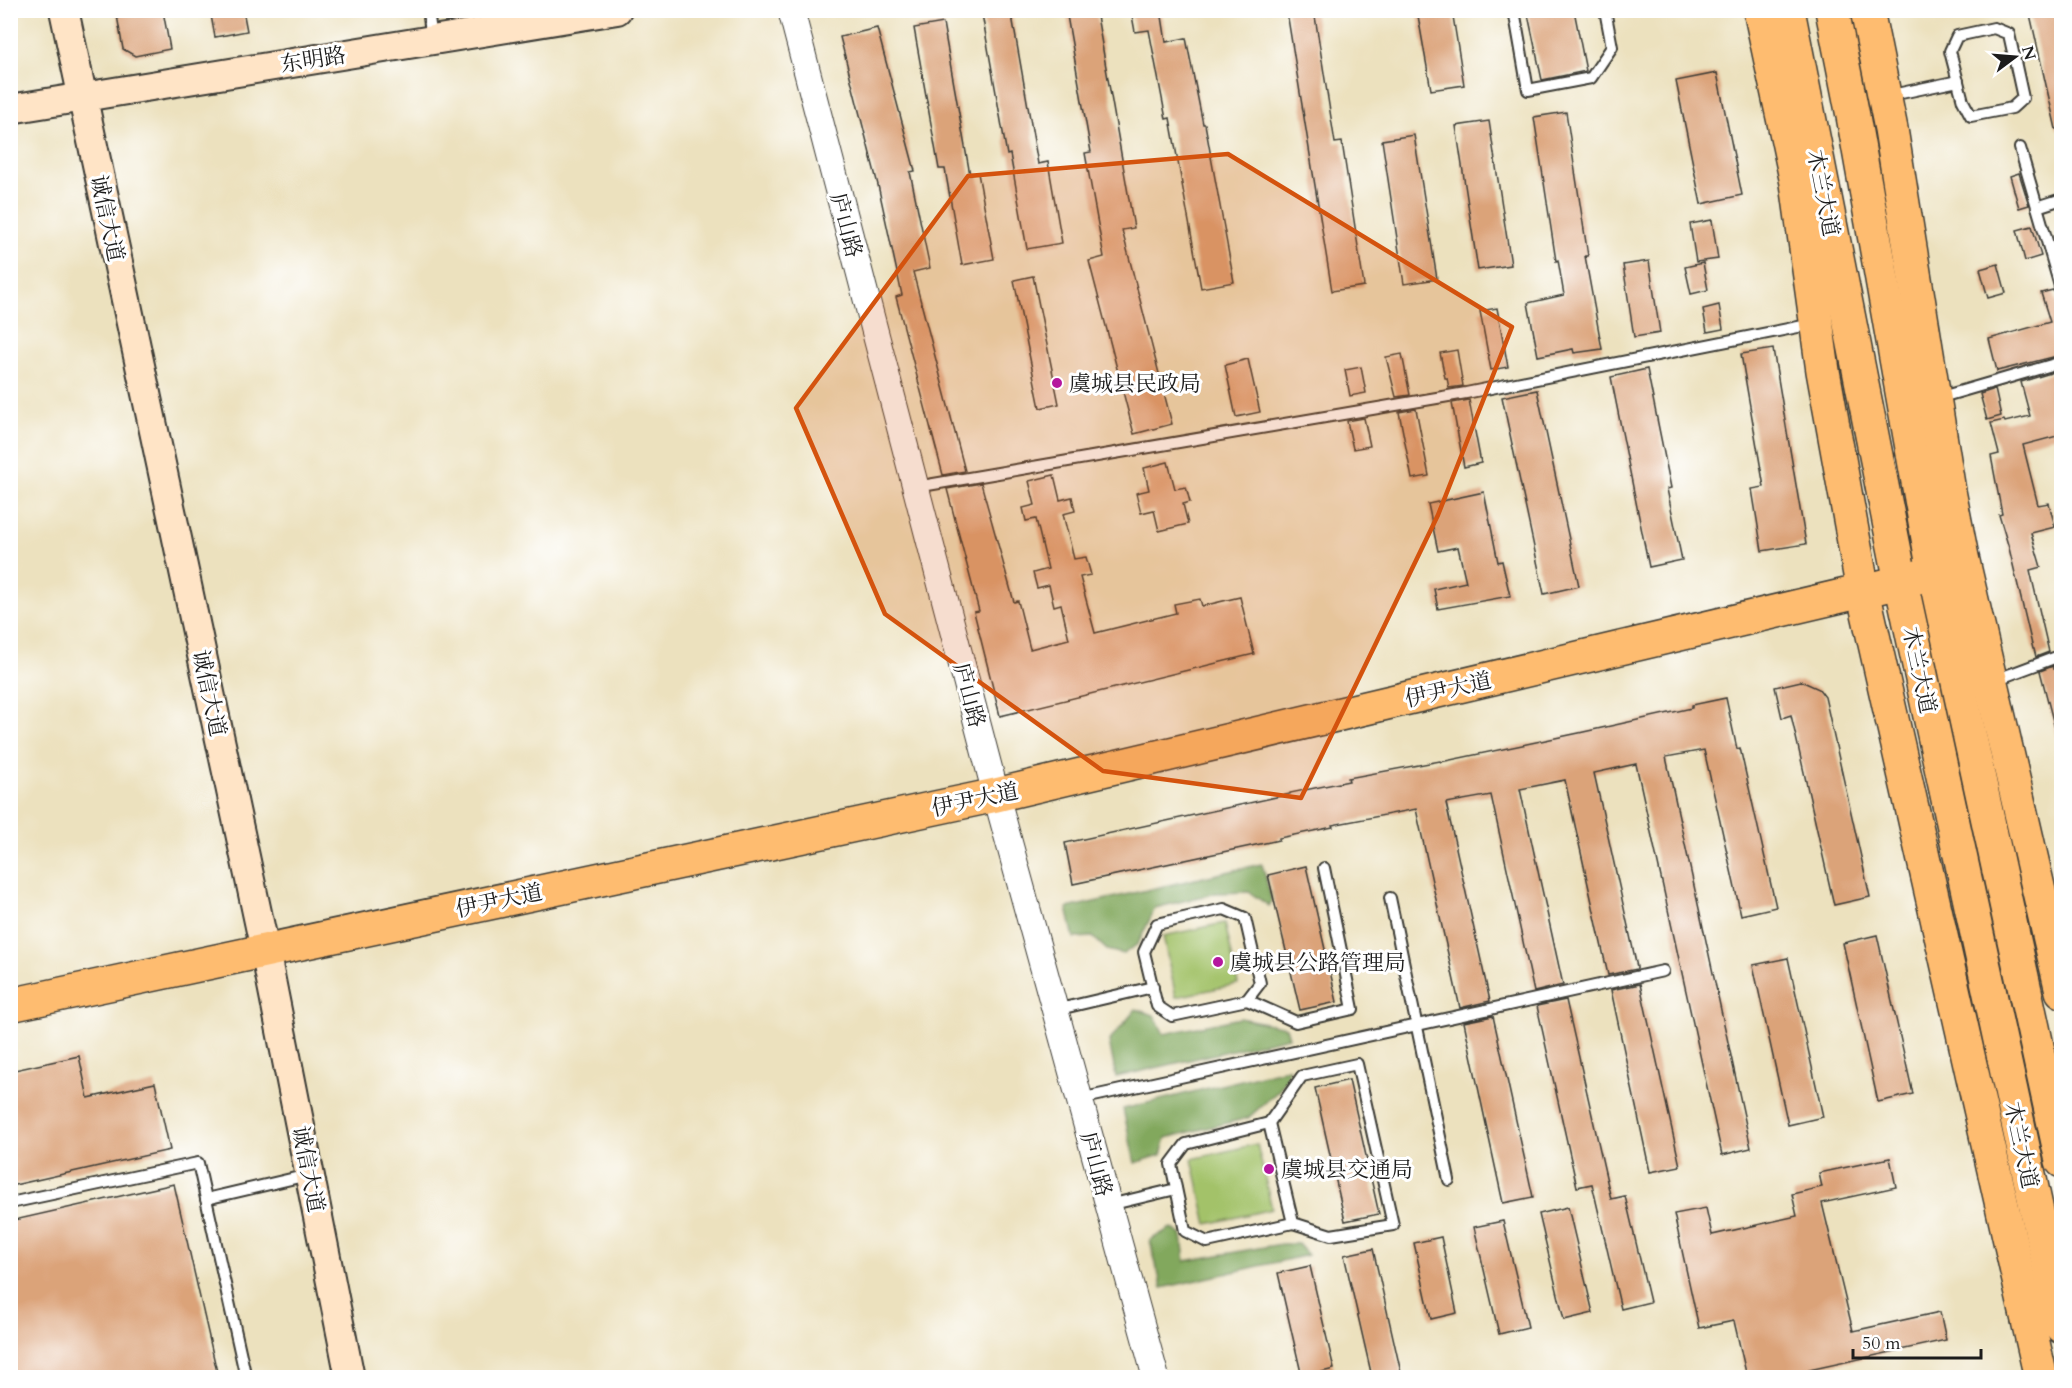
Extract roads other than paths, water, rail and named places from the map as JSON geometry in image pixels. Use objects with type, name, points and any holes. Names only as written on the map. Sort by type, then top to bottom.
[{"type":"main road","name":"诚信大道","points":[[64,10],[265,950],[350,1377]]},
{"type":"main road","name":"东明路","points":[[10,109],[616,10]]},
{"type":"main road","points":[[1760,10],[1797,183],[1823,371],[1863,591],[2041,1377]]},
{"type":"main road","name":"木兰大道","points":[[1788,10],[1901,582],[2061,1327]]},
{"type":"main road","name":"木兰大道","points":[[1832,10],[1868,100],[1934,572],[1975,687],[2061,1161]]},
{"type":"main road","points":[[1867,10],[1868,100],[1934,399],[1962,557],[1975,687],[2061,991]]},
{"type":"main road","name":"伊尹大道","points":[[10,1005],[996,795],[1901,582],[1934,572]]},
{"type":"street","name":"庐山路","points":[[791,10],[996,795],[1156,1377]]},
{"type":"lane","points":[[428,10],[432,40]]},
{"type":"lane","points":[[1514,10],[1528,90],[1591,78],[1612,47],[1605,10]]},
{"type":"lane","points":[[1994,28],[2009,34],[2023,98],[2012,108],[1971,116],[1963,101],[1958,81],[1950,51],[1957,36],[1994,28]]},
{"type":"lane","points":[[1868,100],[1958,81]]},
{"type":"lane","points":[[2020,148],[2061,293]]},
{"type":"lane","points":[[2037,207],[2061,199]]},
{"type":"lane","points":[[916,487],[1466,393],[1816,323]]},
{"type":"lane","points":[[1934,399],[2061,362]]},
{"type":"lane","points":[[1975,687],[2061,655]]},
{"type":"lane","points":[[1247,1000],[1260,983],[1245,918],[1224,909],[1157,924],[1144,952],[1157,1006],[1172,1016],[1247,1000],[1296,1022],[1353,1009],[1324,868]]},
{"type":"lane","points":[[1390,897],[1449,1180]]},
{"type":"lane","points":[[1080,1099],[1663,971]]},
{"type":"lane","points":[[1055,1010],[1153,987]]},
{"type":"lane","points":[[1358,1064],[1393,1225],[1332,1235],[1293,1223],[1207,1242],[1185,1231],[1171,1164],[1186,1144],[1269,1123],[1302,1076],[1358,1064]]},
{"type":"lane","points":[[1269,1123],[1293,1223]]},
{"type":"lane","points":[[10,1203],[198,1162],[246,1377]]},
{"type":"lane","points":[[206,1199],[310,1174]]},
{"type":"lane","points":[[1109,1205],[1176,1189]]},
{"type":"place","name":"虞城县民政局","points":[[1057,383]]},
{"type":"place","name":"虞城县公路管理局","points":[[1218,962]]},
{"type":"place","name":"虞城县交通局","points":[[1269,1169]]}]
